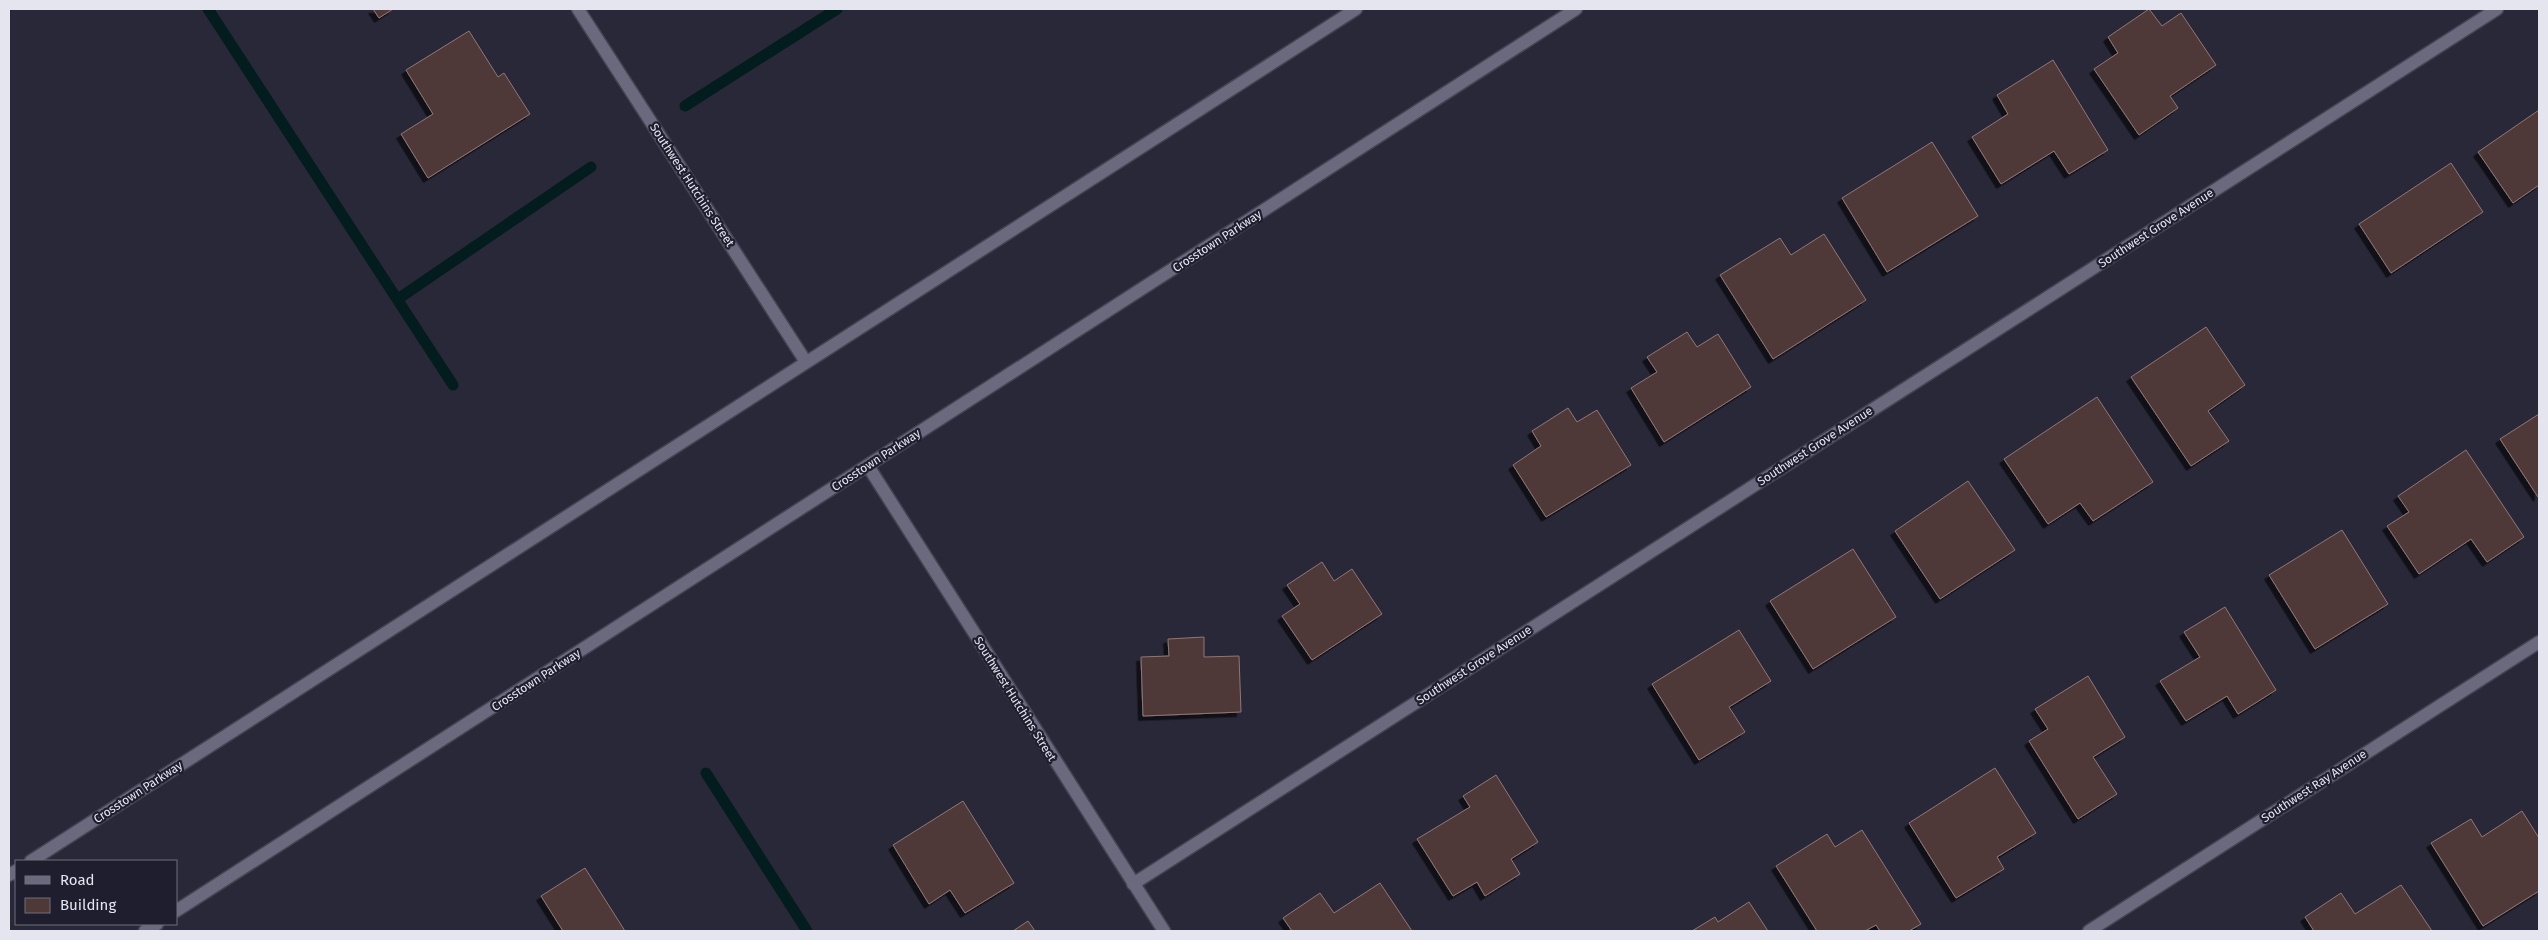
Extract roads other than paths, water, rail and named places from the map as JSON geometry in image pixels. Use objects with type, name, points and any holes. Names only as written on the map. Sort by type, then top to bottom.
[{"type":"main road","name":"Southwest Hutchins Street","points":[[578,9],[806,362]]},
{"type":"main road","name":"Crosstown Parkway","points":[[33,860],[1356,9]]},
{"type":"main road","name":"Crosstown Parkway","points":[[178,910],[1576,9]]},
{"type":"main road","name":"Southwest Grove Avenue","points":[[1133,884],[2497,9]]},
{"type":"main road","name":"Southwest Hutchins Street","points":[[868,466],[1164,931]]},
{"type":"main road","name":"Southwest Ray Avenue","points":[[2089,931],[2539,642]]},
{"type":"waterway","points":[[208,9],[453,385]]},
{"type":"waterway","points":[[685,106],[837,9]]},
{"type":"waterway","points":[[398,299],[591,167]]},
{"type":"waterway","points":[[706,773],[807,931]]}]
